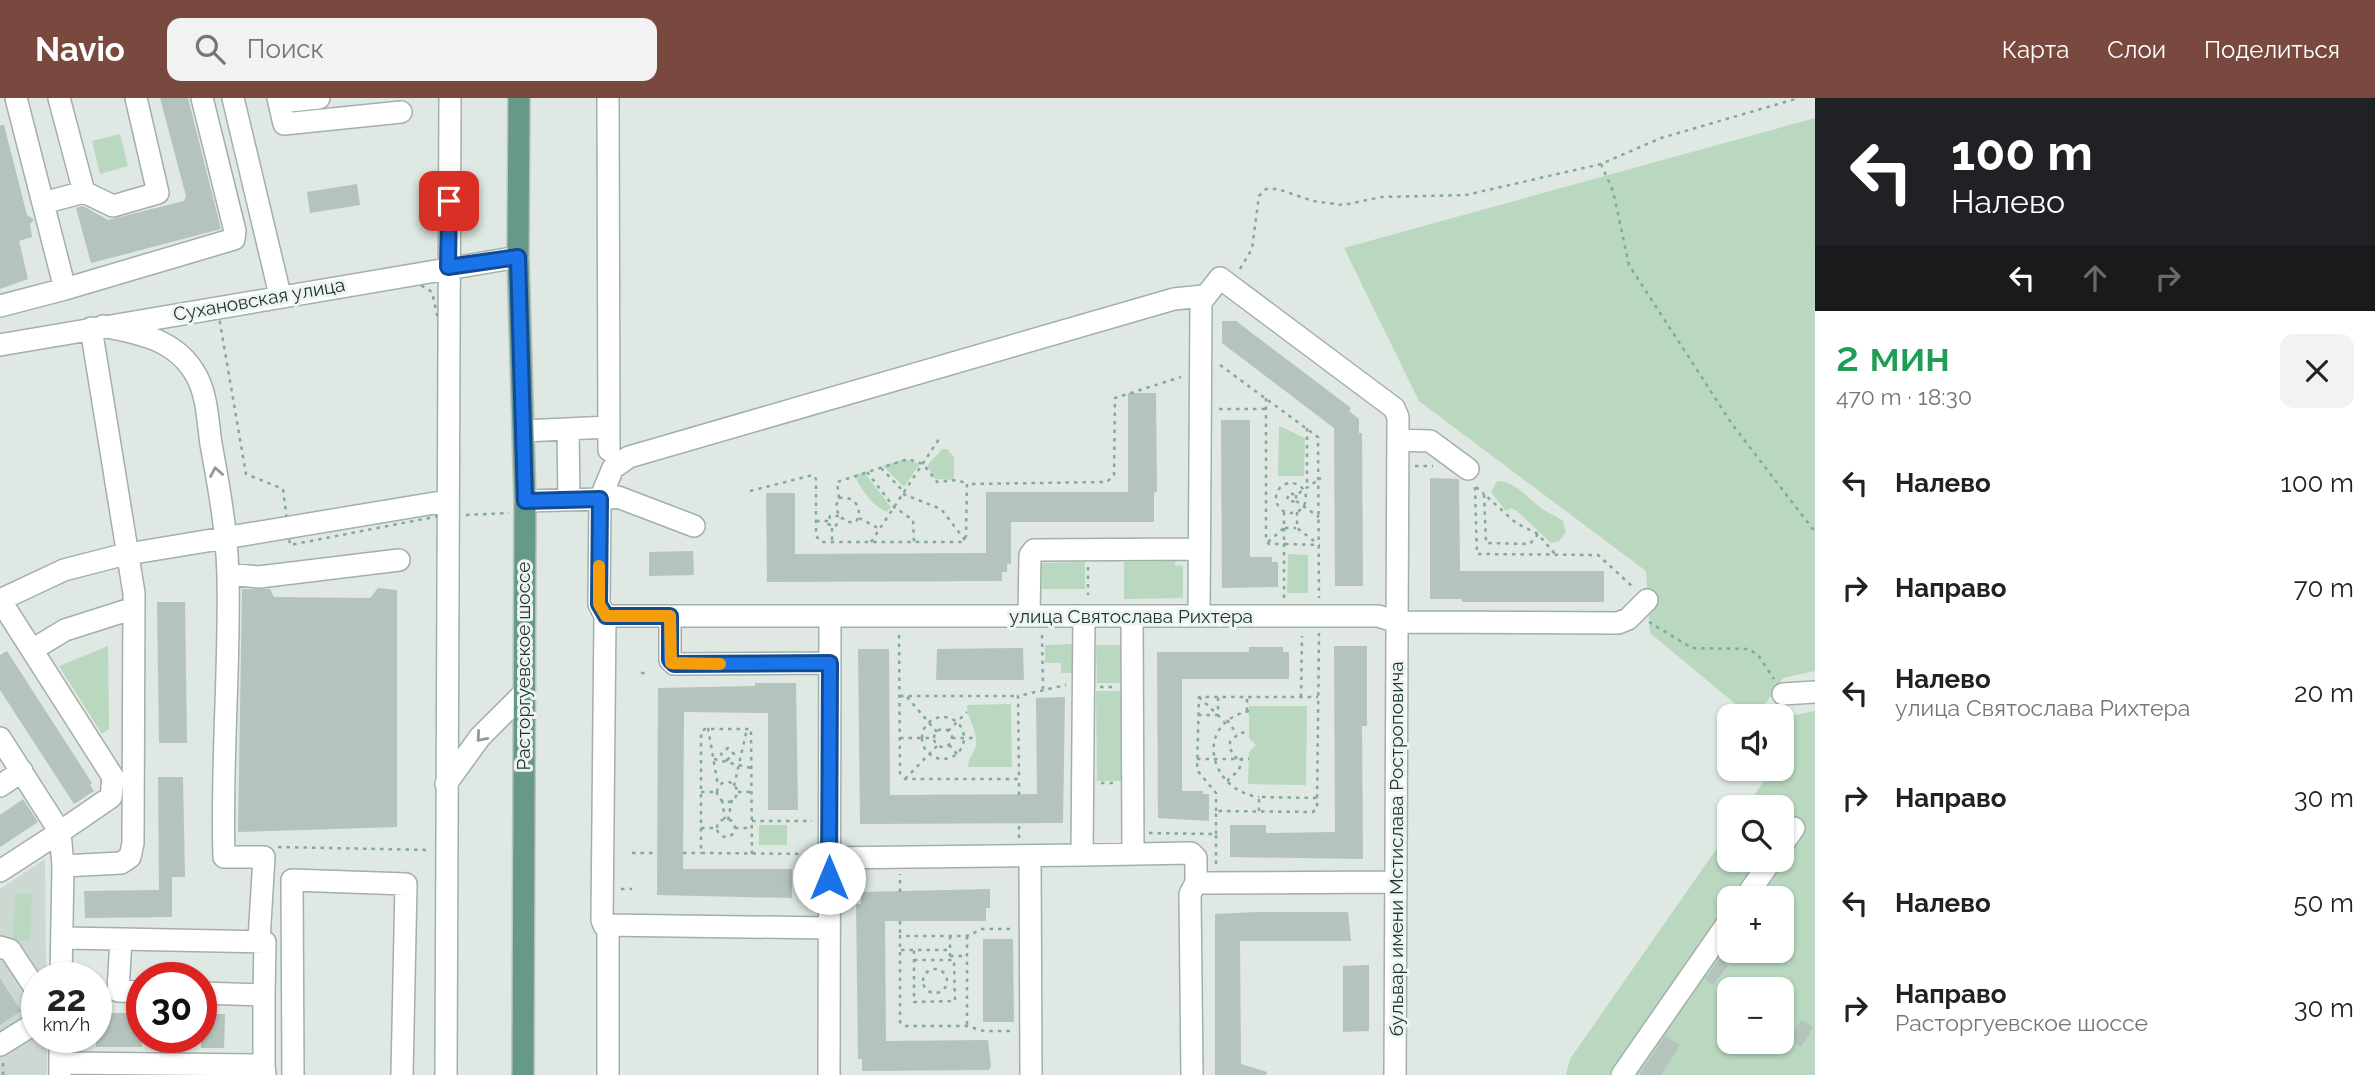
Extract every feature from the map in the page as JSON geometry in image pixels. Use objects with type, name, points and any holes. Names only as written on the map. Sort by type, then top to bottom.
[{"type":"main road","name":"Расторгуевское шоссе","points":[[519,98],[518,257],[525,501],[522,695],[523,1075]]},
{"type":"street","points":[[59,98],[84,192]]},
{"type":"street","points":[[43,203],[84,192],[113,206],[158,193],[136,98]]},
{"type":"street","points":[[0,306],[234,239],[235,231],[203,102],[233,98],[280,295]]},
{"type":"street","points":[[319,98],[278,100],[284,124],[401,112]]},
{"type":"street","points":[[446,1075],[443,502],[450,98]]},
{"type":"street","points":[[608,98],[609,450]]},
{"type":"street","points":[[20,99],[65,289]]},
{"type":"street","name":"Сухановская улица","points":[[0,345],[280,295],[518,257]]},
{"type":"street","points":[[1199,616],[1203,296],[1216,280],[1223,279]]},
{"type":"street","name":"бульвар имени Мстислава Ростроповича","points":[[1223,279],[1394,408],[1398,417],[1395,1075]]},
{"type":"street","points":[[608,1075],[608,927],[602,920],[606,616],[599,604],[600,499],[613,468],[629,457],[1161,302],[1203,296]]},
{"type":"street","points":[[63,866],[121,863],[130,857],[133,843],[123,779],[134,608],[97,327],[164,342],[182,357],[198,377],[216,471],[228,574],[222,795],[224,857],[264,857],[259,940]]},
{"type":"street","points":[[523,431],[608,427]]},
{"type":"street","points":[[568,429],[569,500]]},
{"type":"street","points":[[1398,440],[1430,441],[1468,469]]},
{"type":"street","points":[[525,501],[618,497],[694,526]]},
{"type":"street","points":[[123,779],[32,650],[8,630],[0,600],[64,569],[128,554],[443,502]]},
{"type":"street","points":[[1029,616],[1031,552],[1199,549]]},
{"type":"street","points":[[228,574],[259,577],[399,560]]},
{"type":"street","points":[[1628,619],[1647,600]]},
{"type":"street","points":[[32,650],[65,631],[134,608]]},
{"type":"street","name":"улица Святослава Рихтера","points":[[606,616],[1381,616],[1397,622],[1618,623],[1628,619]]},
{"type":"street","points":[[670,616],[670,660],[674,664],[830,663]]},
{"type":"street","points":[[829,1075],[829,928],[823,856],[830,616]]},
{"type":"street","points":[[1082,855],[1084,616]]},
{"type":"street","points":[[1132,616],[1133,854]]},
{"type":"street","points":[[1783,694],[1815,692]]},
{"type":"street","points":[[446,784],[480,737],[522,695]]},
{"type":"street","points":[[0,738],[60,832],[63,866],[61,962]]},
{"type":"street","points":[[0,786],[22,771]]},
{"type":"street","points":[[0,871],[108,801],[123,779]]},
{"type":"street","points":[[823,856],[1191,853],[1196,858],[1197,881],[1190,894],[1192,1075]]},
{"type":"street","points":[[1030,856],[1031,1075]]},
{"type":"street","points":[[293,1075],[292,880],[406,884],[402,1075]]},
{"type":"street","points":[[1197,881],[1395,882]]},
{"type":"street","points":[[608,927],[829,928]]},
{"type":"street","points":[[60,1069],[264,1070],[265,942],[62,938]]},
{"type":"street","points":[[1622,1075],[1717,938]]},
{"type":"street","points":[[121,939],[118,991],[126,991]]},
{"type":"street","points":[[0,947],[10,950],[21,966]]},
{"type":"street","points":[[217,994],[264,995]]},
{"type":"street","points":[[0,1045],[21,1032]]},
{"type":"path","points":[[1223,279],[1238,273],[1252,249],[1259,196],[1266,189],[1278,189],[1313,201],[1343,205],[1382,197],[1466,195],[1601,164],[1661,138],[1799,98]]},
{"type":"path","points":[[1601,164],[1613,191],[1629,265],[1732,424],[1815,532]]},
{"type":"path","points":[[414,281],[432,292],[438,313],[443,502],[439,516],[290,545],[288,529],[283,489],[246,474],[219,317],[414,281]]},
{"type":"path","points":[[832,527],[838,526],[839,517],[836,506],[839,498],[837,482],[908,460],[923,464],[937,482],[1107,482],[1114,475],[1115,398],[1200,372]]},
{"type":"path","points":[[1266,398],[1267,543]]},
{"type":"path","points":[[1208,409],[1266,409]]},
{"type":"path","points":[[1304,507],[1307,427]]},
{"type":"path","points":[[871,542],[939,439]]},
{"type":"path","points":[[1408,466],[1444,466]]},
{"type":"path","points":[[881,468],[904,493],[941,509],[965,540]]},
{"type":"path","points":[[867,472],[894,507],[913,520],[914,542]]},
{"type":"path","points":[[750,491],[813,475],[816,479],[818,540],[965,540]]},
{"type":"path","points":[[1279,489],[1287,495],[1296,495],[1321,478]]},
{"type":"path","points":[[1284,604],[1284,512],[1276,495],[1279,489],[1291,483],[1305,489]]},
{"type":"path","points":[[965,540],[967,484]]},
{"type":"path","points":[[1555,554],[1538,534],[1516,523],[1475,487],[1477,554],[1598,555],[1647,600]]},
{"type":"path","points":[[1484,494],[1486,543],[1530,544],[1538,534]]},
{"type":"path","points":[[1287,495],[1287,501]]},
{"type":"path","points":[[1296,495],[1296,501]]},
{"type":"path","points":[[839,498],[855,502],[859,518],[880,529]]},
{"type":"path","points":[[1279,506],[1287,501]]},
{"type":"path","points":[[1287,501],[1291,504],[1296,501]]},
{"type":"path","points":[[1296,501],[1320,518]]},
{"type":"path","points":[[1284,512],[1297,512],[1304,507]]},
{"type":"path","points":[[1297,512],[1297,528]]},
{"type":"path","points":[[828,521],[830,516],[852,523],[859,518]]},
{"type":"path","points":[[816,521],[828,521]]},
{"type":"path","points":[[828,521],[832,527],[832,542]]},
{"type":"path","points":[[1284,528],[1297,528],[1320,545],[1267,543],[1284,528]]},
{"type":"path","points":[[1087,550],[1088,594]]},
{"type":"path","points":[[1628,619],[1646,620],[1692,648],[1748,649],[1758,655],[1783,694]]},
{"type":"path","points":[[899,635],[900,773],[905,779]]},
{"type":"path","points":[[1042,635],[1043,689]]},
{"type":"path","points":[[1301,697],[1302,636]]},
{"type":"path","points":[[641,673],[646,673]]},
{"type":"path","points":[[900,696],[1018,696],[1057,684],[1074,685]]},
{"type":"path","points":[[905,696],[937,732]]},
{"type":"path","points":[[1018,696],[1019,795]]},
{"type":"path","points":[[1218,696],[1218,715]]},
{"type":"path","points":[[1247,696],[1248,711],[1226,721],[1214,738],[1215,759],[1227,781],[1241,793],[1259,797],[1317,798]]},
{"type":"path","points":[[1199,697],[1318,697]]},
{"type":"path","points":[[1199,697],[1198,773],[1216,793],[1216,811]]},
{"type":"path","points":[[1199,697],[1237,734]]},
{"type":"path","points":[[937,732],[948,731],[967,712]]},
{"type":"path","points":[[1198,715],[1218,715]]},
{"type":"path","points":[[942,717],[957,723],[964,738],[957,754],[943,760],[929,755],[922,738],[929,723],[942,717]]},
{"type":"path","points":[[701,853],[701,732],[708,729],[747,729],[752,732],[752,854]]},
{"type":"path","points":[[708,729],[718,786],[715,792]]},
{"type":"path","points":[[738,792],[734,786],[747,729]]},
{"type":"path","points":[[948,731],[952,738]]},
{"type":"path","points":[[937,732],[934,738],[937,746]]},
{"type":"path","points":[[1237,759],[1230,749],[1230,741],[1237,734],[1249,732]]},
{"type":"path","points":[[900,738],[934,738]]},
{"type":"path","points":[[952,738],[975,738]]},
{"type":"path","points":[[949,745],[952,738]]},
{"type":"path","points":[[905,779],[937,746],[949,745]]},
{"type":"path","points":[[949,745],[957,754]]},
{"type":"path","points":[[714,759],[752,768]]},
{"type":"path","points":[[1197,759],[1249,759]]},
{"type":"path","points":[[1227,781],[1239,771],[1242,759]]},
{"type":"path","points":[[905,779],[1019,779]]},
{"type":"path","points":[[718,786],[734,786]]},
{"type":"path","points":[[701,792],[715,792],[722,800],[726,819],[735,828],[752,828]]},
{"type":"path","points":[[701,828],[717,828],[726,819],[732,799],[738,792],[752,792]]},
{"type":"path","points":[[1259,797],[1259,811]]},
{"type":"path","points":[[722,800],[732,799]]},
{"type":"path","points":[[752,821],[816,821]]},
{"type":"path","points":[[717,828],[719,833],[726,837],[733,834],[735,828]]},
{"type":"path","points":[[264,857],[279,846],[437,850]]},
{"type":"path","points":[[632,853],[657,853]]},
{"type":"path","points":[[684,853],[823,856]]},
{"type":"path","points":[[900,873],[900,892]]},
{"type":"path","points":[[900,921],[902,1025],[967,1026],[984,1031],[1011,1031]]},
{"type":"path","points":[[900,936],[967,936],[982,929],[1010,929]]},
{"type":"path","points":[[914,950],[914,1002],[955,1001],[954,960],[950,958],[950,936]]},
{"type":"path","points":[[967,936],[967,1026]]},
{"type":"path","points":[[900,950],[950,950]]},
{"type":"path","points":[[914,960],[967,956]]},
{"type":"path","points":[[934,960],[934,969]]},
{"type":"path","points":[[934,969],[944,973],[946,981],[944,988],[935,993],[925,988],[923,981],[925,973],[934,969]]},
{"type":"path","points":[[914,981],[923,981]]},
{"type":"path","points":[[946,981],[955,981]]},
{"type":"path","points":[[935,993],[935,1002]]},
{"type":"shaded area","points":[[45,859],[46,962],[21,962],[21,1053],[47,1053],[47,1075],[0,1075],[0,889]]},
{"type":"green space","points":[[1815,118],[1815,671],[1783,678],[1765,704],[1736,704],[1650,633],[1646,571],[1419,401],[1344,248]]},
{"type":"green space","points":[[120,134],[128,166],[100,174],[92,141]]},
{"type":"green space","points":[[1279,426],[1305,438],[1304,476],[1278,476]]},
{"type":"green space","points":[[942,449],[947,449],[954,457],[954,480],[935,479],[927,466]]},
{"type":"green space","points":[[904,459],[920,464],[904,487],[883,466]]},
{"type":"green space","points":[[864,472],[891,507],[887,512],[872,501],[854,475]]},
{"type":"green space","points":[[1497,481],[1510,484],[1563,521],[1566,532],[1559,541],[1551,543],[1517,511],[1511,508],[1506,511],[1491,492]]},
{"type":"green space","points":[[1288,554],[1308,555],[1308,593],[1287,593]]},
{"type":"green space","points":[[1175,561],[1175,565],[1183,566],[1183,598],[1124,599],[1124,562]]},
{"type":"green space","points":[[1085,562],[1085,589],[1042,589],[1041,563]]},
{"type":"green space","points":[[1076,644],[1076,673],[1061,673],[1061,663],[1045,663],[1045,645]]},
{"type":"green space","points":[[1096,645],[1121,645],[1122,683],[1097,683]]},
{"type":"green space","points":[[108,646],[109,729],[102,734],[59,666]]},
{"type":"green space","points":[[1096,691],[1121,691],[1122,781],[1097,781]]},
{"type":"green space","points":[[1011,704],[1012,767],[968,767],[976,740],[967,705]]},
{"type":"green space","points":[[1249,706],[1307,706],[1306,785],[1248,784],[1249,752],[1256,745],[1249,738]]},
{"type":"green space","points":[[1815,711],[1815,1075],[1566,1075],[1570,1059],[1717,848],[1717,872],[1794,872],[1794,795],[1754,795],[1764,781],[1794,781],[1794,715]]},
{"type":"green space","points":[[759,825],[787,825],[787,845],[759,845]]},
{"type":"green space","points":[[15,894],[32,894],[30,941],[13,940]]},
{"type":"building","points":[[160,98],[188,98],[221,229],[91,263],[76,208],[83,206],[108,220],[184,201],[186,196]]},
{"type":"building","points":[[0,125],[4,125],[27,215],[34,220],[30,224],[32,237],[19,241],[28,279],[0,289]]},
{"type":"building","points":[[357,184],[360,205],[310,213],[307,192]]},
{"type":"building","points":[[1222,321],[1236,321],[1351,408],[1349,411],[1359,419],[1359,433],[1362,433],[1363,586],[1335,586],[1334,428],[1222,343]]},
{"type":"building","points":[[1128,393],[1156,393],[1157,492],[1154,492],[1154,522],[1011,522],[1011,564],[1007,564],[1007,572],[1002,572],[1002,581],[767,582],[766,493],[795,493],[795,554],[986,553],[986,492],[1128,492]]},
{"type":"building","points":[[1221,420],[1250,420],[1250,557],[1272,557],[1272,562],[1278,562],[1278,587],[1222,588]]},
{"type":"building","points":[[1430,478],[1459,479],[1460,571],[1604,571],[1604,602],[1462,602],[1462,599],[1430,599]]},
{"type":"building","points":[[693,551],[694,575],[649,576],[649,552]]},
{"type":"building","points":[[378,588],[397,590],[397,827],[238,832],[242,589],[270,589],[274,597],[370,598]]},
{"type":"building","points":[[157,602],[185,602],[187,743],[159,743]]},
{"type":"building","points":[[1334,646],[1367,646],[1367,726],[1362,726],[1363,859],[1230,857],[1230,825],[1266,825],[1266,833],[1335,832]]},
{"type":"building","points":[[1249,647],[1283,647],[1283,652],[1289,652],[1289,679],[1182,679],[1182,791],[1203,791],[1203,794],[1209,794],[1209,821],[1158,818],[1157,652],[1249,652]]},
{"type":"building","points":[[1023,648],[1024,680],[936,680],[937,649]]},
{"type":"building","points":[[858,649],[889,649],[890,795],[1037,794],[1036,698],[1065,697],[1063,823],[860,824]]},
{"type":"building","points":[[7,651],[92,783],[90,785],[94,791],[74,804],[0,690],[0,655]]},
{"type":"building","points":[[755,683],[796,683],[798,810],[768,810],[768,713],[684,712],[683,869],[792,869],[792,898],[657,895],[658,688],[755,686]]},
{"type":"building","points":[[158,777],[183,777],[185,877],[172,877],[172,917],[85,918],[84,891],[159,890]]},
{"type":"building","points":[[23,799],[38,822],[0,847],[0,815]]},
{"type":"building","points":[[990,889],[990,908],[986,908],[986,921],[885,921],[886,1041],[988,1040],[991,1067],[988,1070],[862,1071],[862,1059],[858,1059],[856,904],[861,904],[861,892]]},
{"type":"building","points":[[1348,912],[1351,941],[1240,941],[1241,1064],[1267,1072],[1266,1075],[1215,1075],[1215,914]]},
{"type":"building","points":[[983,939],[1013,939],[1014,1022],[983,1022]]},
{"type":"building","points":[[1717,962],[1728,965],[1713,985],[1705,979]]},
{"type":"building","points":[[1369,965],[1369,1031],[1343,1032],[1343,966]]},
{"type":"building","points":[[0,978],[21,1011],[0,1025]]},
{"type":"building","points":[[112,1013],[126,1013],[126,1047],[112,1047]]},
{"type":"building","points":[[217,1014],[225,1014],[224,1048],[217,1048]]},
{"type":"building","points":[[1801,1020],[1813,1027],[1801,1047],[1794,1043],[1794,1032]]},
{"type":"building","points":[[1665,1036],[1680,1045],[1661,1075],[1639,1075]]},
{"type":"slow traffic","points":[[599,566],[599,604],[606,616],[670,616],[671,663],[720,664]]},
{"type":"route","points":[[449,201],[448,267],[518,257],[525,501],[600,499],[599,604],[606,616],[670,616],[670,660],[674,664],[830,663],[829,878]]}]
